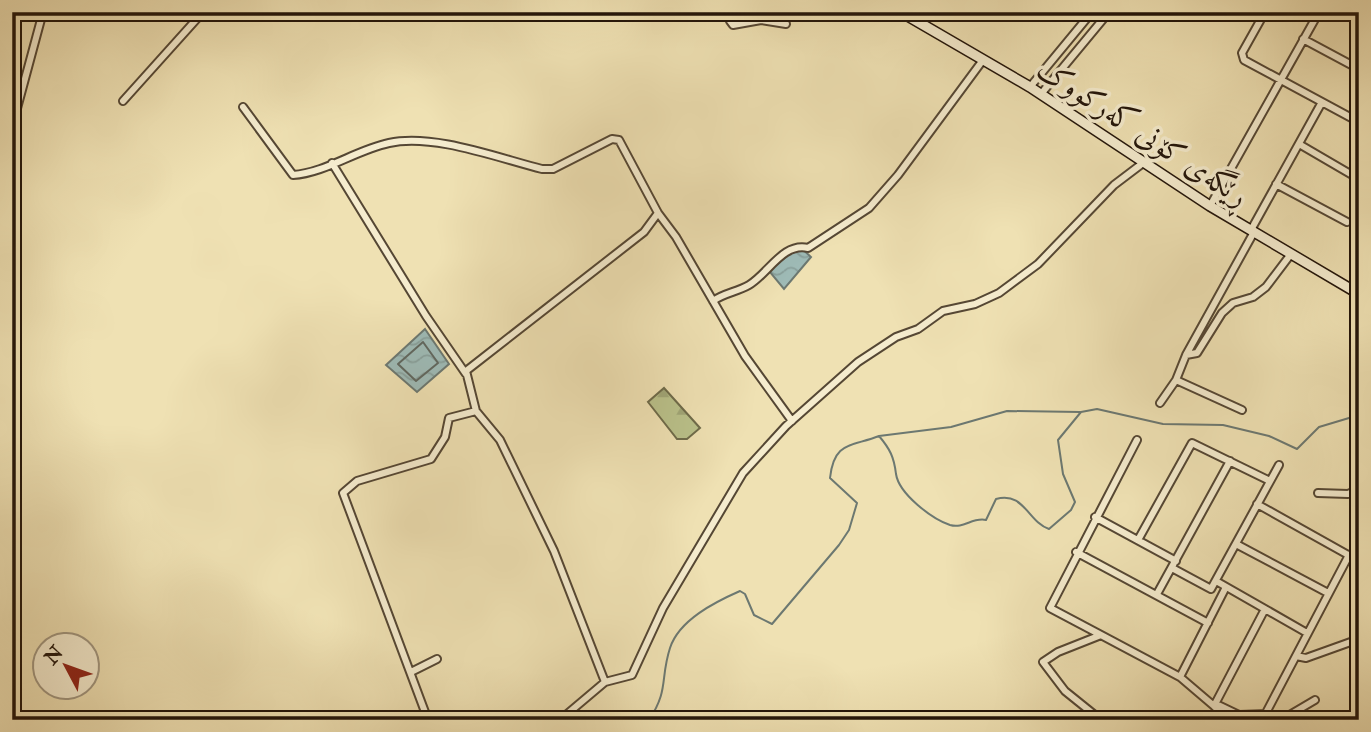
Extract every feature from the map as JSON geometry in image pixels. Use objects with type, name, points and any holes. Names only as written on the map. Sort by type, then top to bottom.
[{"type":"street","points":[[12,127],[43,12]]},
{"type":"street","points":[[123,101],[203,12]]},
{"type":"street","points":[[734,12],[730,22],[733,24],[761,20],[786,23]]},
{"type":"street","name":"ڕێگەی کۆنی کەرکووک","points":[[901,12],[1030,87],[1210,206],[1359,294]]},
{"type":"street","points":[[1030,87],[1092,12]]},
{"type":"street","points":[[1041,94],[1109,12]]},
{"type":"street","points":[[1265,12],[1242,57],[1359,122]]},
{"type":"street","points":[[1210,206],[1319,12]]},
{"type":"street","points":[[1352,12],[1359,16]]},
{"type":"street","points":[[1303,39],[1359,69]]},
{"type":"street","points":[[713,301],[725,293],[749,285],[788,251],[799,246],[808,248],[869,208],[898,175],[983,60]]},
{"type":"street","points":[[1160,403],[1175,380],[1276,184],[1322,102]]},
{"type":"street","points":[[243,107],[293,175],[307,174],[390,142],[415,140],[542,169],[553,169],[612,139],[620,140],[658,213],[745,356],[792,421]]},
{"type":"street","points":[[1299,145],[1359,179]]},
{"type":"street","points":[[332,163],[426,316],[468,376]]},
{"type":"street","points":[[560,720],[605,682],[632,674],[663,608],[743,473],[792,421],[858,362],[897,337],[918,329],[943,311],[975,304],[999,293],[1038,264],[1114,185],[1143,163]]},
{"type":"street","points":[[1276,184],[1347,222]]},
{"type":"street","points":[[605,682],[554,551],[500,440],[476,411],[466,371],[644,232],[658,213]]},
{"type":"street","points":[[1186,355],[1197,353],[1222,313],[1233,303],[1253,298],[1266,287],[1291,254]]},
{"type":"street","points":[[1175,380],[1242,410]]},
{"type":"street","points":[[428,720],[343,493],[357,481],[431,459],[445,437],[449,418],[476,411]]},
{"type":"street","points":[[1137,440],[1076,552],[1050,608],[1180,677],[1215,705],[1228,720]]},
{"type":"street","points":[[1138,540],[1189,445],[1196,442],[1270,481]]},
{"type":"street","points":[[1157,594],[1230,461]]},
{"type":"street","points":[[1172,568],[1212,589],[1279,465]]},
{"type":"street","points":[[1318,493],[1348,494],[1359,489]]},
{"type":"street","points":[[1257,505],[1359,561]]},
{"type":"street","points":[[1095,517],[1176,561]]},
{"type":"street","points":[[1236,544],[1328,593]]},
{"type":"street","points":[[1076,552],[1208,623]]},
{"type":"street","points":[[1215,705],[1239,715],[1269,717],[1307,633],[1349,555]]},
{"type":"street","points":[[1216,581],[1307,633]]},
{"type":"street","points":[[1180,677],[1226,587]]},
{"type":"street","points":[[1215,705],[1265,609]]},
{"type":"street","points":[[1101,635],[1058,652],[1043,662],[1065,691],[1101,720]]},
{"type":"street","points":[[1296,656],[1306,658],[1359,639]]},
{"type":"street","points":[[411,672],[438,659]]},
{"type":"street","points":[[1281,720],[1315,700]]},
{"type":"green space","points":[[664,388],[700,428],[687,439],[677,439],[648,402]]},
{"type":"water","points":[[799,246],[811,257],[784,289],[769,271]]},
{"type":"water","points":[[425,329],[449,364],[417,392],[386,365]]},
{"type":"waterway","points":[[649,720],[662,692],[670,648],[681,629],[709,606],[740,591],[745,594],[754,615],[772,624],[839,545],[849,530],[857,503],[830,478],[835,457],[852,444],[879,436],[891,453],[898,482],[903,490],[926,512],[950,525],[986,520],[996,499],[1005,498],[1020,503],[1049,529],[1071,510],[1075,502],[1063,474],[1058,440],[1081,412],[1097,409],[1163,424],[1223,425],[1269,436],[1297,449],[1319,427],[1359,415]]},
{"type":"waterway","points":[[879,436],[951,427],[1007,411],[1080,412]]}]
